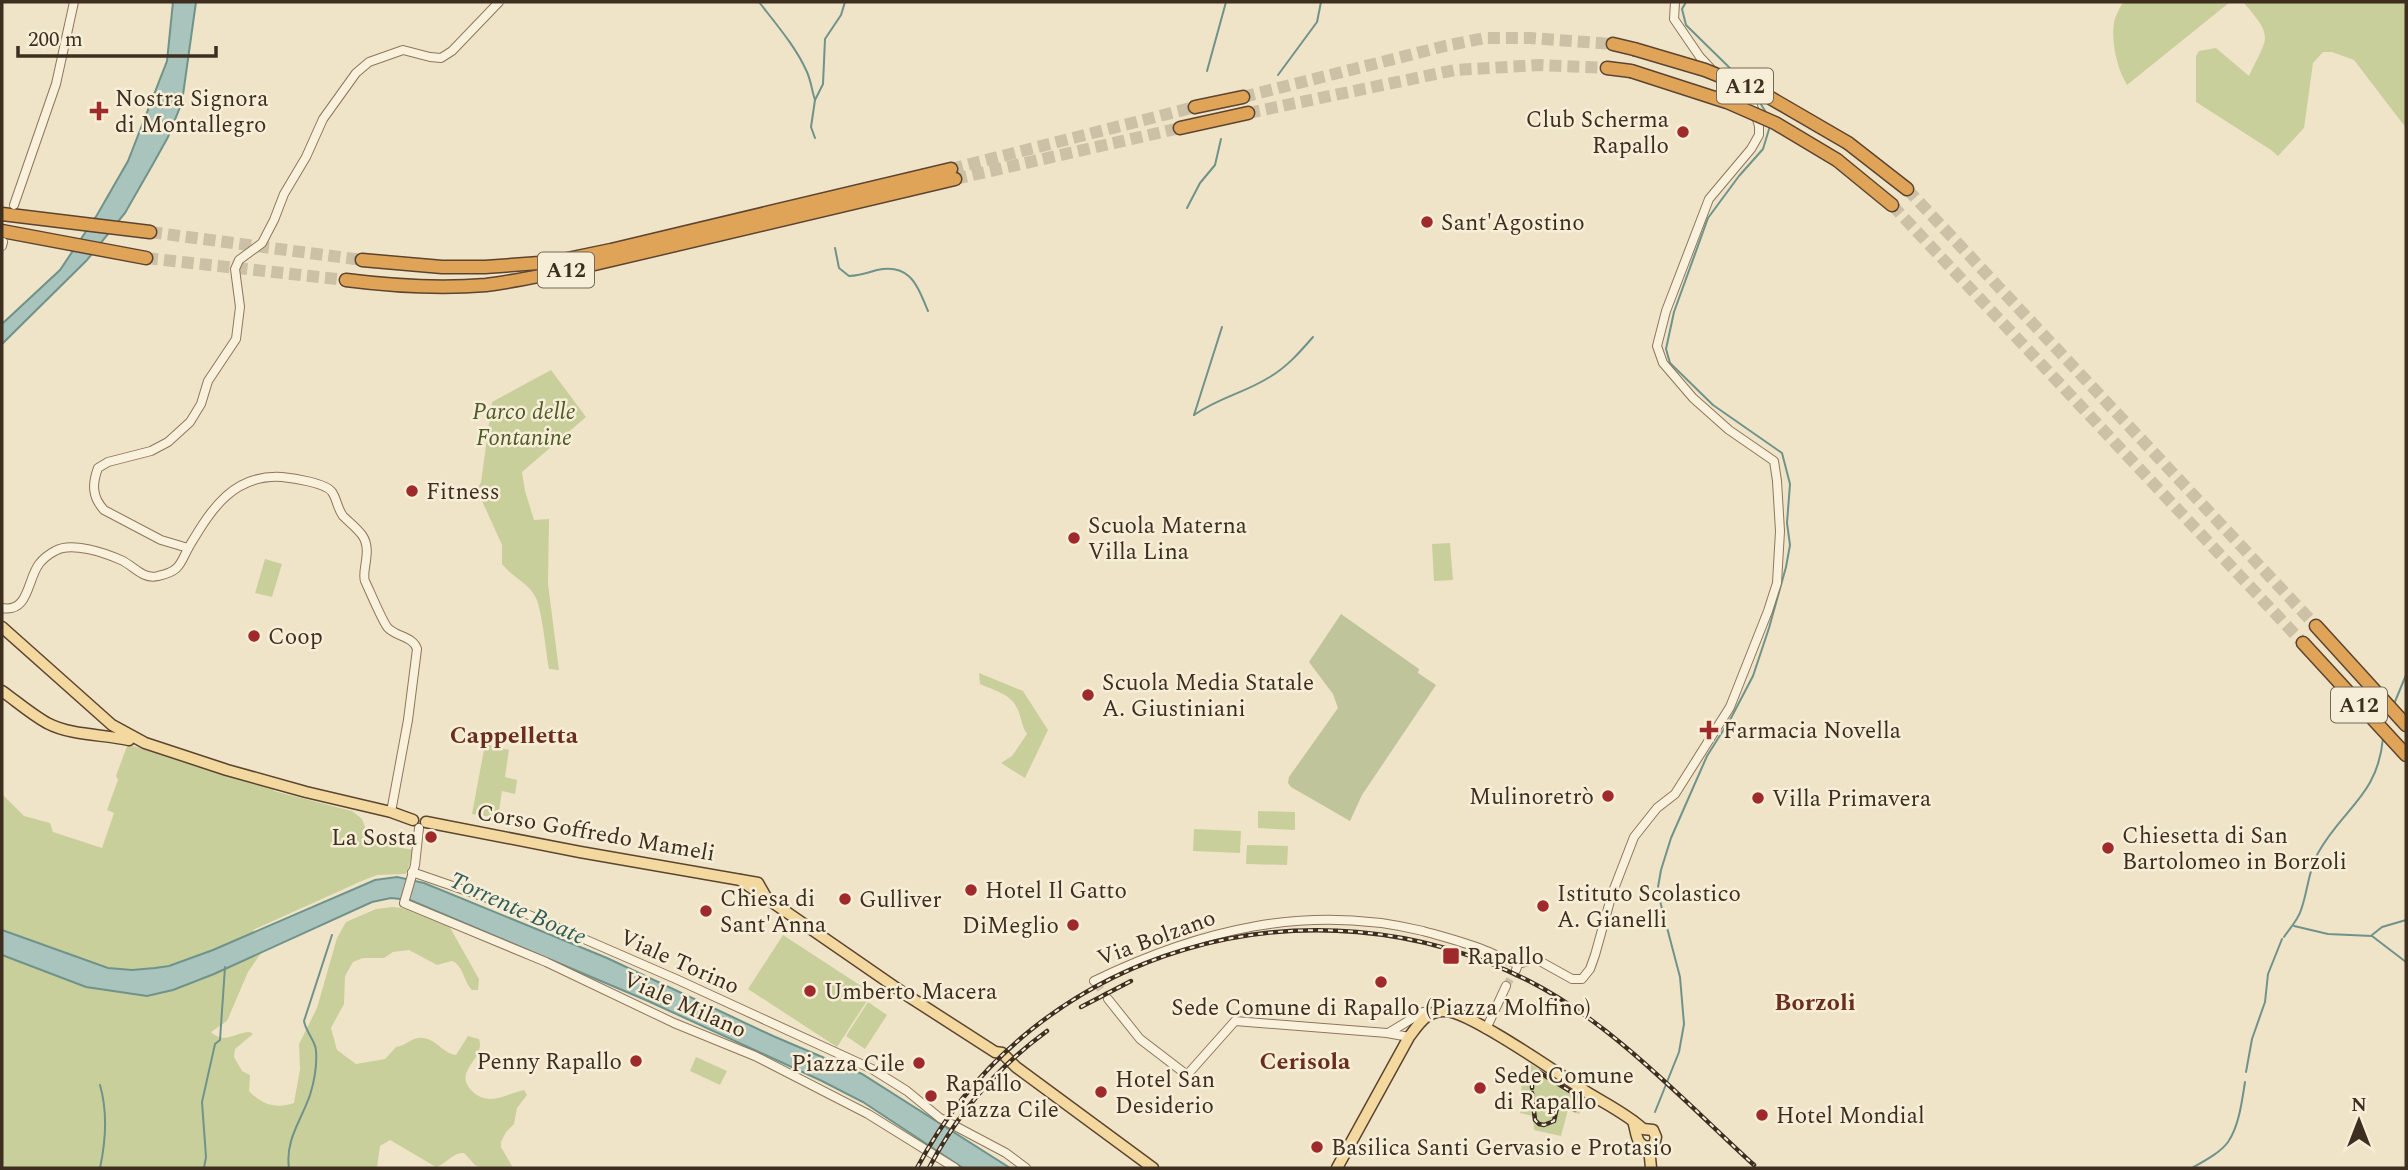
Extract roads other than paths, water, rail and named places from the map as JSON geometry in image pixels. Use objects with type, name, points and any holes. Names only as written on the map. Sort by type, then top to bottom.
[{"type":"highway","name":"A12","points":[[1613,44],[1705,70],[1762,93],[1848,143],[1907,189]]},
{"type":"highway","name":"A12","points":[[1607,68],[1631,71],[1727,102],[1775,122],[1837,160],[1892,205]]},
{"type":"highway","points":[[1195,107],[1244,97]]},
{"type":"highway","points":[[1180,128],[1248,113]]},
{"type":"highway","name":"A12","points":[[346,280],[416,287],[486,285],[582,267],[953,174]]},
{"type":"highway","points":[[2,214],[150,232]]},
{"type":"highway","name":"A12","points":[[362,260],[453,267],[552,262],[781,215]]},
{"type":"highway","points":[[2,240],[65,244],[146,258]]},
{"type":"highway","name":"A12","points":[[2320,630],[2406,725]]},
{"type":"highway","name":"A12","points":[[2303,643],[2406,755]]},
{"type":"main road","points":[[2,627],[113,725],[145,743]]},
{"type":"main road","points":[[2,691],[49,724],[87,735],[107,735],[145,743]]},
{"type":"main road","name":"Corso Goffredo Mameli","points":[[145,743],[266,781],[391,812],[419,823],[758,883],[769,900]]},
{"type":"main road","points":[[740,880],[916,1002],[996,1052],[1006,1063],[1016,1067],[1153,1168]]},
{"type":"main road","points":[[1337,1168],[1414,1030],[1433,1013],[1453,1012],[1486,1029],[1633,1121],[1641,1132],[1653,1130],[1656,1135],[1654,1145],[1649,1147],[1651,1168]]},
{"type":"street","points":[[14,205],[56,84],[74,2]]},
{"type":"street","points":[[188,548],[161,540],[104,510],[93,491],[98,468],[108,462],[151,450],[168,442],[190,422],[201,404],[208,381],[236,340],[240,307],[235,268],[239,260],[262,243],[323,119],[356,73],[369,62],[403,50],[441,58],[452,51],[499,2]]},
{"type":"street","name":"Via Bolzano","points":[[1094,981],[1132,962],[1179,944],[1227,930],[1276,922],[1350,921],[1397,926],[1458,940],[1517,967],[1536,959],[1572,979],[1582,979],[1586,974],[1595,955],[1612,894],[1634,837],[1657,808],[1675,794],[1730,707],[1777,583],[1780,531],[1774,461],[1729,430],[1693,398],[1663,363],[1657,346],[1666,312],[1709,199],[1751,149],[1759,135],[1753,106],[1700,57],[1674,19],[1675,2]]},
{"type":"street","points":[[2,608],[10,609],[21,603],[37,566],[47,555],[63,547],[76,547],[122,561],[140,574],[155,578],[173,572],[182,564],[188,548],[215,507],[233,489],[254,480],[273,477],[291,478],[328,487],[334,494],[342,514],[362,535],[367,546],[364,579],[385,625],[415,644],[417,654],[391,812]]},
{"type":"street","points":[[412,872],[419,823]]},
{"type":"street","name":"Viale Milano","points":[[412,872],[404,903],[546,962],[674,1023],[755,1056],[855,1107],[955,1168]]},
{"type":"street","name":"Viale Torino","points":[[412,872],[488,898],[676,979],[873,1069],[960,1129],[1012,1156],[1026,1168]]},
{"type":"street","points":[[1486,1029],[1506,986]]},
{"type":"street","points":[[1108,999],[1140,1039],[1187,1075],[1235,1021],[1387,1033],[1414,1030]]},
{"type":"street","points":[[1387,1033],[1423,1012],[1433,1013]]},
{"type":"street","points":[[1404,1025],[1414,1030]]},
{"type":"water","points":[[173,2],[196,2],[182,102],[168,137],[125,213],[87,260],[2,344],[2,324],[60,270],[97,215],[128,161],[167,61]]},
{"type":"water","points":[[397,877],[424,883],[607,958],[773,1036],[862,1074],[1010,1168],[963,1168],[863,1102],[822,1081],[648,1001],[410,900],[391,898],[372,902],[214,974],[173,990],[147,996],[86,987],[2,955],[2,930],[108,968],[132,970],[169,966],[213,950],[375,880]]},
{"type":"waterway","points":[[759,2],[802,63],[815,100]]},
{"type":"waterway","points":[[815,138],[811,127],[815,100],[823,84],[825,39],[841,15],[845,2]]},
{"type":"waterway","points":[[1207,71],[1226,2]]},
{"type":"waterway","points":[[1278,75],[1317,22],[1321,2]]},
{"type":"waterway","points":[[1686,2],[1682,9],[1686,25],[1740,78]]},
{"type":"waterway","points":[[1757,98],[1767,114]]},
{"type":"waterway","points":[[1655,1112],[1679,1052],[1684,1024],[1680,977],[1660,901],[1658,887],[1661,870],[1671,838],[1707,756],[1753,676],[1769,628],[1790,545],[1787,523],[1790,484],[1782,453],[1713,405],[1670,363],[1666,349],[1674,312],[1708,218],[1763,149],[1770,126]]},
{"type":"waterway","points":[[1187,208],[1200,183],[1215,165],[1221,139]]},
{"type":"waterway","points":[[835,248],[839,268],[849,276],[888,269],[905,273],[916,285],[928,311]]},
{"type":"waterway","points":[[1194,415],[1222,327]]},
{"type":"waterway","points":[[1194,415],[1275,374],[1313,337]]},
{"type":"waterway","points":[[2394,704],[2406,675]]},
{"type":"waterway","points":[[2284,937],[2300,914],[2318,853],[2358,801],[2374,774],[2383,738]]},
{"type":"waterway","points":[[2372,935],[2382,927],[2406,920]]},
{"type":"waterway","points":[[2294,926],[2328,934],[2372,936],[2406,962]]},
{"type":"waterway","points":[[289,1168],[289,1148],[310,1095],[316,1067],[316,1047],[304,1021],[332,935]]},
{"type":"waterway","points":[[2246,1072],[2252,1039],[2265,1002],[2268,974],[2282,939]]},
{"type":"waterway","points":[[204,1168],[206,1157],[202,1102],[215,1044],[220,1040],[225,967]]},
{"type":"waterway","points":[[2192,1168],[2225,1146],[2232,1136],[2245,1082]]},
{"type":"waterway","points":[[100,1085],[105,1126],[100,1168]]},
{"type":"tunnel","points":[[1243,97],[1485,38],[1530,38],[1613,44]]},
{"type":"tunnel","points":[[1248,113],[1455,70],[1540,65],[1607,68]]},
{"type":"tunnel","points":[[951,169],[1195,107]]},
{"type":"tunnel","points":[[955,179],[1180,128]]},
{"type":"tunnel","points":[[1907,189],[2316,626]]},
{"type":"tunnel","points":[[1892,205],[2303,643]]},
{"type":"tunnel","points":[[150,232],[362,260]]},
{"type":"tunnel","points":[[146,258],[346,280]]},
{"type":"tunnel","points":[[1506,986],[1516,970]]},
{"type":"tunnel","points":[[1096,983],[1108,999]]},
{"type":"railway","points":[[917,1168],[968,1092],[1031,1030],[1104,982],[1184,950],[1270,933],[1357,932],[1444,948],[1529,981],[1560,998],[1647,1065],[1754,1165]]},
{"type":"railway","points":[[1081,1007],[1131,981]]},
{"type":"railway","points":[[929,1168],[952,1129],[980,1093],[1012,1060],[1047,1031]]},
{"type":"railway","points":[[1532,1088],[1532,1075],[1539,1072],[1578,1096],[1582,1102],[1575,1110],[1558,1103],[1554,1121],[1544,1125],[1535,1120],[1532,1093]]},
{"type":"place","name":"Nostra Signora di Montallegro","points":[[99,111]]},
{"type":"place","name":"Club Scherma Rapallo","points":[[1683,132]]},
{"type":"place","name":"Sant'Agostino","points":[[1427,222]]},
{"type":"place","name":"Fitness","points":[[412,491]]},
{"type":"place","name":"Scuola Materna Villa Lina","points":[[1074,538]]},
{"type":"place","name":"Coop","points":[[254,636]]},
{"type":"place","name":"Scuola Media Statale A. Giustiniani","points":[[1088,695]]},
{"type":"place","name":"Farmacia Novella","points":[[1709,730]]},
{"type":"place","name":"Mulinoretrò","points":[[1608,796]]},
{"type":"place","name":"Villa Primavera","points":[[1758,798]]},
{"type":"place","name":"La Sosta","points":[[431,837]]},
{"type":"place","name":"Chiesetta di San Bartolomeo in Borzoli","points":[[2108,848]]},
{"type":"place","name":"Hotel Il Gatto","points":[[971,890]]},
{"type":"place","name":"Gulliver","points":[[845,899]]},
{"type":"place","name":"Istituto Scolastico A. Gianelli","points":[[1543,906]]},
{"type":"place","name":"Chiesa di Sant'Anna","points":[[706,911]]},
{"type":"place","name":"DiMeglio","points":[[1073,925]]},
{"type":"place","name":"Rapallo","points":[[1451,956]]},
{"type":"place","name":"Sede Comune di Rapallo (Piazza Molfino)","points":[[1381,982]]},
{"type":"place","name":"Umberto Macera","points":[[810,991]]},
{"type":"place","name":"Penny Rapallo","points":[[636,1061]]},
{"type":"place","name":"Piazza Cile","points":[[919,1063]]},
{"type":"place","name":"Sede Comune di Rapallo","points":[[1480,1088]]},
{"type":"place","name":"Hotel San Desiderio","points":[[1101,1092]]},
{"type":"place","name":"Rapallo Piazza Cile","points":[[931,1096]]},
{"type":"place","name":"Hotel Mondial","points":[[1762,1115]]},
{"type":"place","name":"Basilica Santi Gervasio e Protasio","points":[[1317,1147]]},
{"type":"district","name":"Cappelletta","points":[[514,735]]},
{"type":"district","name":"Borzoli","points":[[1815,1002]]},
{"type":"district","name":"Cerisola","points":[[1305,1061]]},
{"type":"park label","name":"Parco delle Fontanine","points":[[524,424]]},
{"type":"water label","name":"Torrente Boate","points":[[518,908]]}]
